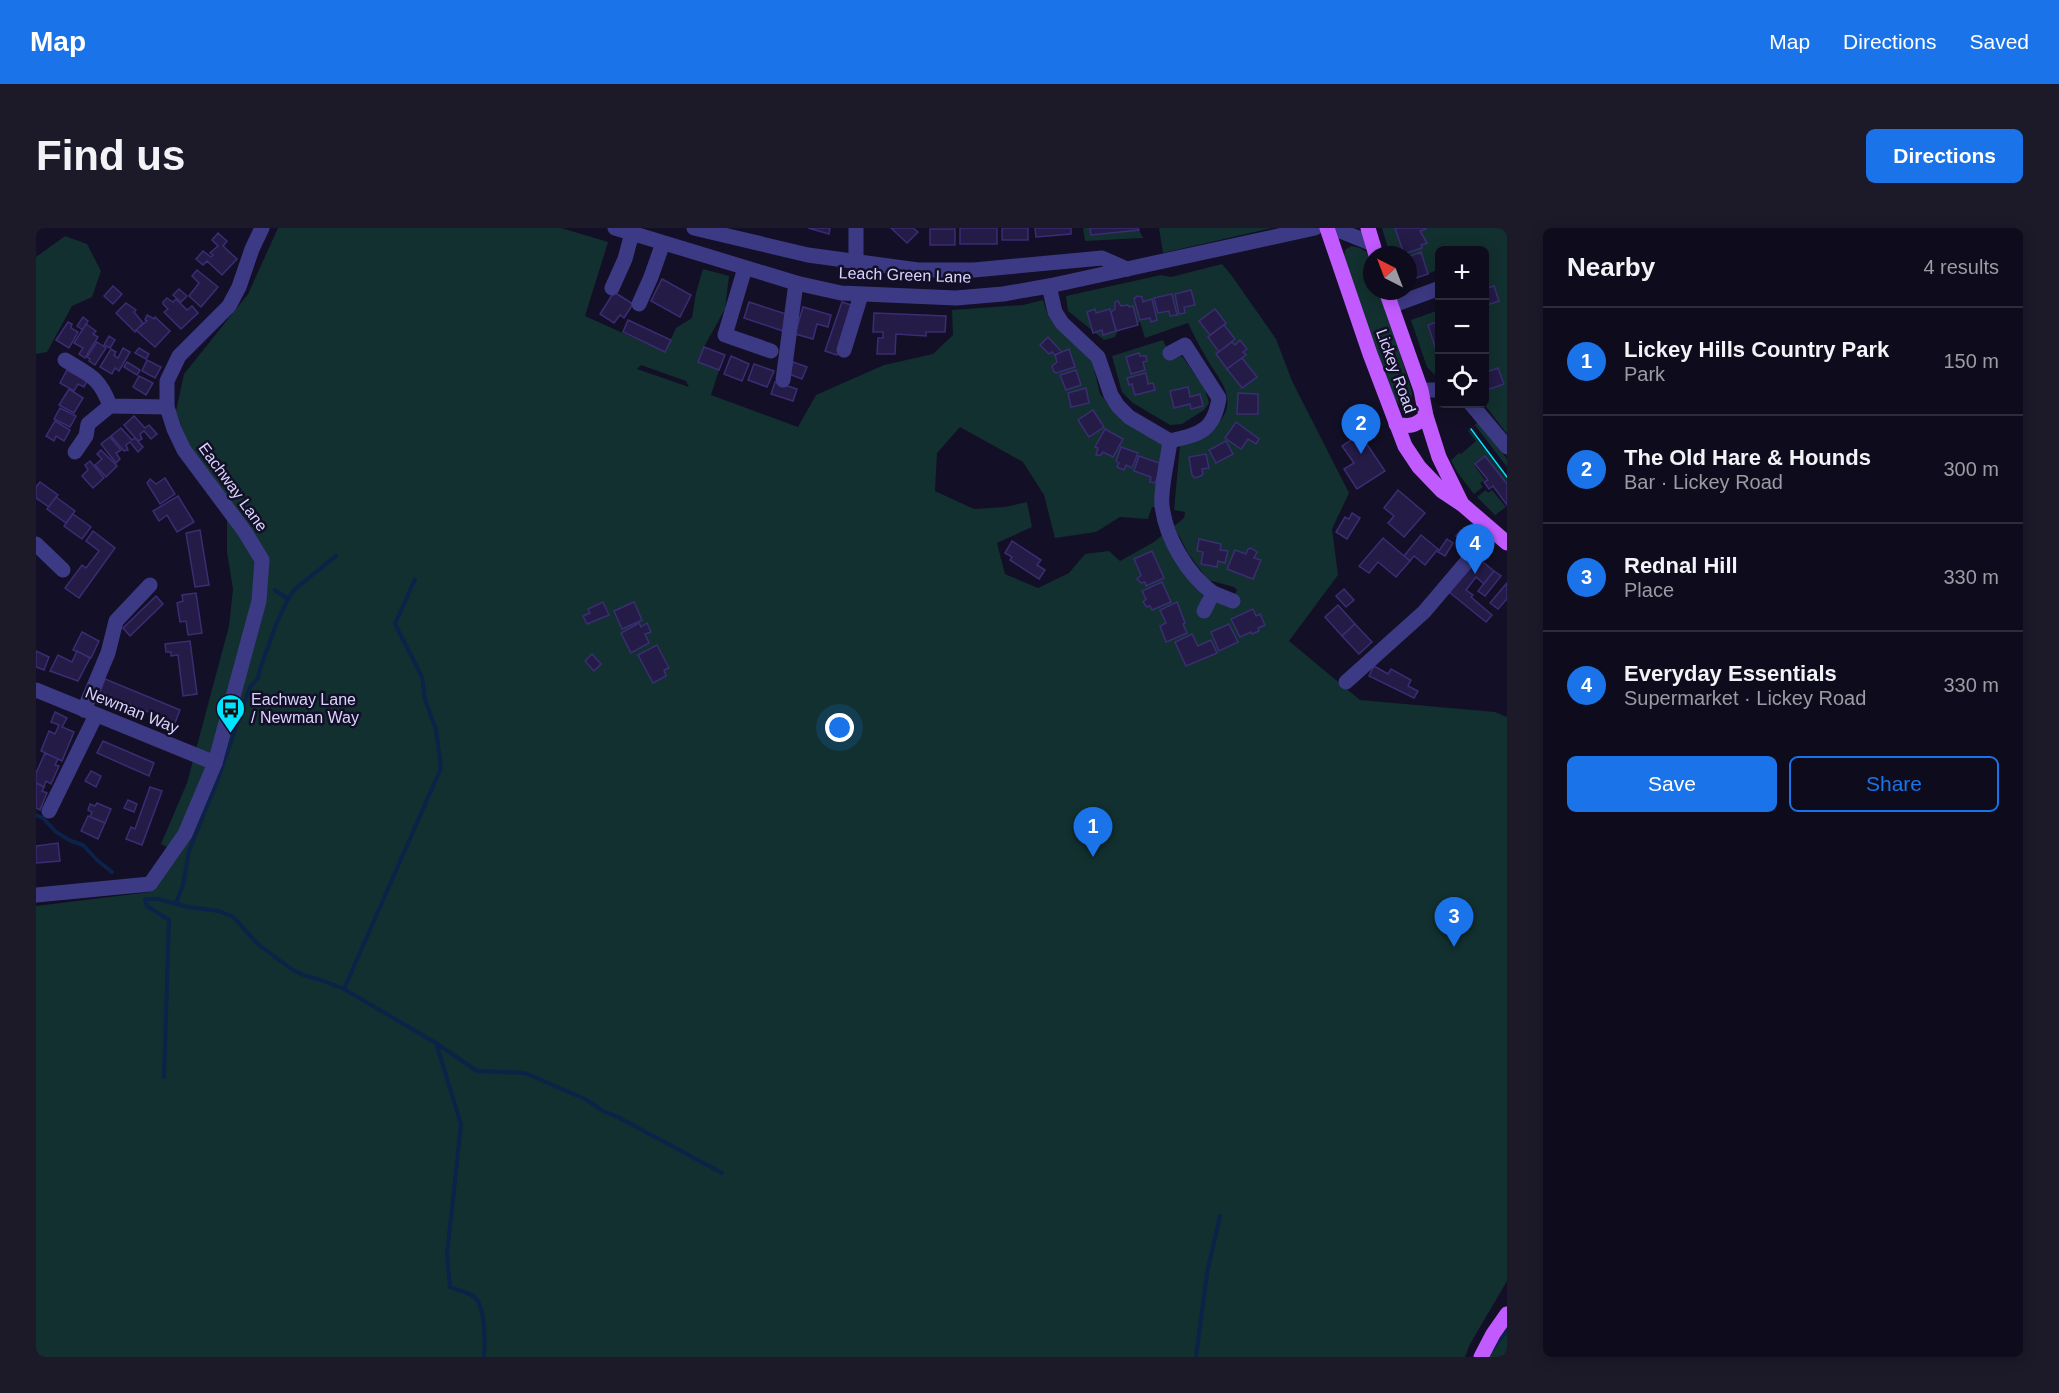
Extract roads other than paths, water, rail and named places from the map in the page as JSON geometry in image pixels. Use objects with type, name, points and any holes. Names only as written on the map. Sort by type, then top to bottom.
[{"type":"main road","name":"Lickey Road","points":[[1327,228],[1405,446],[1424,474],[1507,543]]},
{"type":"main road","points":[[1368,228],[1374,246]]},
{"type":"main road","name":"Lickey Road","points":[[1388,300],[1421,390],[1426,416],[1439,457],[1463,505]]},
{"type":"main road","points":[[1396,424],[1413,426],[1426,416]]},
{"type":"main road","points":[[1481,1357],[1507,1314]]},
{"type":"street","name":"Eachway Lane","points":[[36,896],[150,884],[185,834],[215,763],[260,601],[262,560],[245,532],[184,450],[167,407],[167,381],[179,356],[229,306],[240,287],[252,249],[262,228]]},
{"type":"street","name":"Leach Green Lane","points":[[615,228],[795,283],[841,293],[956,297],[1003,294],[1049,286],[1314,228]]},
{"type":"street","name":"Leach Green Lane","points":[[694,228],[808,255],[918,270],[974,270],[1102,258],[1127,269]]},
{"type":"street","points":[[856,228],[856,263]]},
{"type":"street","points":[[1333,228],[1369,246]]},
{"type":"street","points":[[612,288],[625,259],[632,233]]},
{"type":"street","points":[[639,304],[663,243]]},
{"type":"street","points":[[745,268],[725,335],[771,351]]},
{"type":"street","points":[[783,380],[795,283]]},
{"type":"street","points":[[1049,286],[1055,312],[1062,323],[1098,357],[1111,395],[1118,406],[1130,417],[1170,441],[1200,433],[1216,415],[1219,398],[1185,345],[1170,353]]},
{"type":"street","points":[[1390,306],[1435,290]]},
{"type":"street","points":[[844,350],[861,295]]},
{"type":"street","points":[[65,360],[92,376],[104,389],[110,406]]},
{"type":"street","points":[[1421,390],[1435,390]]},
{"type":"street","points":[[75,452],[86,436],[88,424],[110,406],[167,407]]},
{"type":"street","points":[[1474,408],[1507,447]]},
{"type":"street","points":[[1170,441],[1162,504],[1165,521],[1182,558],[1202,585],[1213,593],[1233,601]]},
{"type":"street","points":[[1346,682],[1424,612],[1492,532]]},
{"type":"street","points":[[36,544],[63,570]]},
{"type":"street","points":[[49,811],[90,712],[116,621],[150,585]]},
{"type":"street","points":[[1204,611],[1213,593]]},
{"type":"street","name":"Newman Way","points":[[36,690],[215,763]]},
{"type":"waterway","points":[[176,903],[183,885],[189,851],[219,776],[250,687],[258,678],[277,622],[294,590],[336,556]]},
{"type":"waterway","points":[[344,989],[441,768],[436,730],[425,699],[422,677],[395,624],[415,579]]},
{"type":"waterway","points":[[275,590],[288,599]]},
{"type":"waterway","points":[[36,815],[43,818],[56,832],[83,845],[112,872]]},
{"type":"waterway","points":[[164,1077],[169,920],[147,906],[145,899],[158,899],[188,907],[219,911],[233,917],[259,945],[290,968],[303,975],[344,989],[436,1043],[477,1071],[525,1073],[585,1099],[603,1111],[722,1173]]},
{"type":"waterway","points":[[436,1043],[461,1124],[447,1255],[450,1287],[471,1295],[477,1300],[484,1324],[484,1357]]},
{"type":"waterway","points":[[1196,1357],[1207,1273],[1220,1216]]},
{"type":"waterway","points":[[1493,1349],[1507,1330]]},
{"type":"tram line","points":[[1471,429],[1507,477]]},
{"type":"place","name":"The Old Hare & Hounds","points":[[1361,454]]},
{"type":"place","name":"Everyday Essentials","points":[[1475,574]]},
{"type":"place","name":"Eachway Lane / Newman Way","points":[[230,734]]},
{"type":"place","name":"Lickey Hills Country Park","points":[[1093,857]]},
{"type":"place","name":"Rednal Hill","points":[[1454,947]]}]
